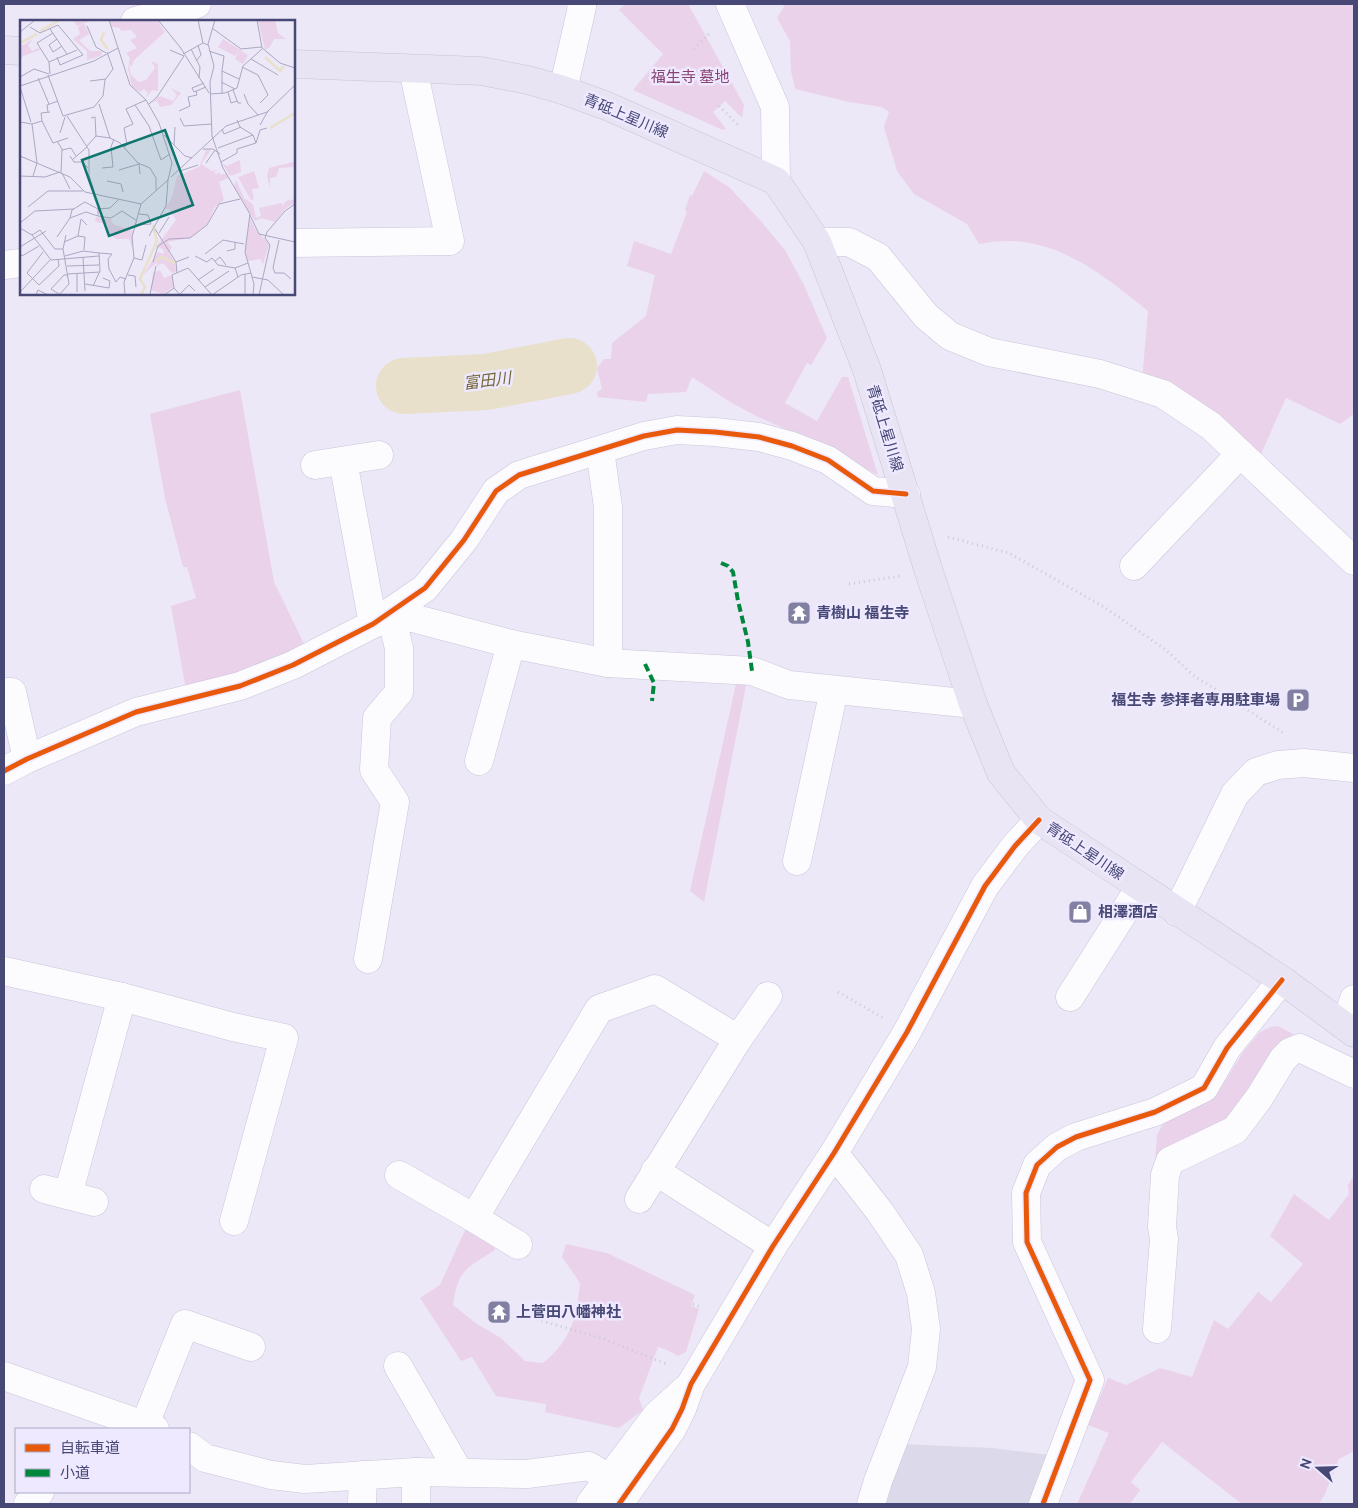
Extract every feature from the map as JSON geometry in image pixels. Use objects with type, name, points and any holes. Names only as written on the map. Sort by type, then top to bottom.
[{"type":"main road","points":[[4,50],[20,51]]},
{"type":"main road","name":"青砥上星川線","points":[[295,64],[482,71],[528,80],[607,106],[776,181],[817,242],[867,370],[928,569],[973,704],[1001,773],[1039,820],[1282,980],[1350,1030]]},
{"type":"street","points":[[139,20],[197,4]]},
{"type":"street","points":[[563,90],[582,4]]},
{"type":"street","points":[[735,8],[775,108],[776,181]]},
{"type":"street","points":[[295,243],[450,241],[413,69]]},
{"type":"street","points":[[817,242],[849,242],[878,257],[926,316],[950,336],[989,352],[1100,374],[1163,394],[1211,426],[1354,561]]},
{"type":"street","points":[[4,265],[20,263]]},
{"type":"street","points":[[7,685],[15,765],[136,712],[249,682],[293,665],[381,618],[424,588],[464,540],[496,491],[519,475],[644,436],[677,430],[758,437],[792,446],[828,460],[873,491],[906,494]]},
{"type":"street","points":[[600,450],[608,507],[608,663]]},
{"type":"street","points":[[1134,566],[1240,454]]},
{"type":"street","points":[[315,465],[379,455]]},
{"type":"street","points":[[343,460],[381,618],[399,648],[399,692],[377,718],[374,770],[395,802],[368,959]]},
{"type":"street","points":[[381,618],[608,663],[752,671],[789,685],[973,704]]},
{"type":"street","points":[[479,761],[511,644]]},
{"type":"street","points":[[797,860],[834,690]]},
{"type":"street","points":[[1177,912],[1234,794],[1256,772],[1278,765],[1304,763],[1354,768]]},
{"type":"street","points":[[590,1504],[657,1415],[773,1246],[834,1153],[907,1032],[985,886],[1015,846],[1039,820]]},
{"type":"street","points":[[1070,997],[1140,887]]},
{"type":"street","points":[[4,971],[122,997],[234,1027],[284,1038],[234,1221]]},
{"type":"street","points":[[1043,1504],[1090,1380],[1027,1242],[1026,1193],[1036,1165],[1057,1147],[1076,1136],[1155,1112],[1204,1088],[1227,1048],[1282,980]]},
{"type":"street","points":[[474,1218],[599,1009],[655,989],[738,1039]]},
{"type":"street","points":[[639,1199],[738,1039],[768,996]]},
{"type":"street","points":[[94,1202],[56,1192],[122,997]]},
{"type":"street","points":[[1350,1030],[1354,999]]},
{"type":"street","points":[[1157,1329],[1164,1239],[1162,1228],[1165,1176],[1170,1161],[1235,1130],[1259,1098],[1283,1059],[1290,1052],[1300,1048],[1354,1074]]},
{"type":"street","points":[[834,1153],[880,1212],[909,1255],[921,1293],[926,1330],[922,1367],[871,1504]]},
{"type":"street","points":[[655,1171],[773,1246]]},
{"type":"street","points":[[399,1175],[518,1245]]},
{"type":"street","points":[[4,1376],[150,1427],[185,1324],[251,1347]]},
{"type":"street","points":[[398,1366],[459,1472]]},
{"type":"street","points":[[619,1504],[672,1429],[682,1409],[682,1376]]},
{"type":"street","points":[[194,1453],[270,1475],[305,1479],[416,1472],[527,1474],[589,1466],[608,1478]]},
{"type":"street","points":[[416,1472],[416,1504]]},
{"type":"street","points":[[362,1504],[363,1475]]},
{"type":"street","points":[[28,1504],[39,1493]]},
{"type":"path","points":[[694,49],[707,37]]},
{"type":"path","points":[[719,106],[739,126]]},
{"type":"path","points":[[916,530],[1009,553],[1104,607],[1166,650],[1193,675],[1282,733],[1290,736]]},
{"type":"path","points":[[849,584],[901,575]]},
{"type":"path","points":[[838,992],[867,1009]]},
{"type":"path","points":[[532,1318],[604,1339],[682,1376]]},
{"type":"shaded area","points":[[901,1444],[992,1448],[1050,1455],[1031,1504],[875,1504]]},
{"type":"green space","name":"福生寺 墓地","points":[[625,4],[688,4],[744,105],[742,118],[725,101],[713,112],[726,129],[723,130],[633,90],[663,54],[619,10]]},
{"type":"green space","points":[[783,4],[1354,4],[1354,414],[1340,424],[1286,398],[1257,463],[1142,380],[1148,311],[1091,268],[1050,248],[1004,241],[979,244],[967,224],[914,194],[897,171],[884,127],[889,112],[882,107],[849,102],[795,89],[791,71],[790,41],[777,18],[784,7]]},
{"type":"green space","points":[[704,171],[730,188],[785,250],[804,285],[827,338],[811,365],[807,363],[785,403],[817,421],[842,377],[848,377],[878,475],[811,440],[758,417],[730,402],[692,377],[686,392],[648,394],[646,402],[598,397],[597,392],[602,389],[597,368],[604,359],[611,359],[612,343],[646,316],[655,275],[627,266],[634,241],[671,254],[687,212],[685,210],[690,195],[692,196]]},
{"type":"green space","points":[[240,390],[274,582],[308,652],[186,690],[171,606],[196,598],[187,567],[183,567],[165,498],[150,414]]},
{"type":"green space","points":[[748,675],[704,902],[690,891],[736,684],[719,678]]},
{"type":"green space","points":[[1278,1026],[1293,1034],[1272,1059],[1237,1117],[1169,1154],[1152,1204],[1157,1135],[1163,1124],[1206,1099],[1222,1086],[1244,1051],[1260,1032]]},
{"type":"green space","points":[[1354,1175],[1354,1451],[1339,1459],[1319,1504],[1242,1504],[1162,1442],[1131,1482],[1140,1490],[1130,1504],[1077,1504],[1109,1433],[1088,1425],[1108,1378],[1126,1385],[1160,1368],[1192,1377],[1214,1320],[1228,1329],[1258,1292],[1271,1302],[1303,1264],[1270,1236],[1294,1194],[1329,1220],[1349,1194],[1348,1185]]},
{"type":"green space","points":[[466,1228],[493,1244],[495,1250],[465,1271],[458,1284],[453,1305],[477,1324],[501,1338],[525,1361],[543,1363],[553,1354],[571,1328],[577,1307],[580,1283],[562,1257],[566,1244],[607,1253],[695,1295],[691,1306],[699,1309],[686,1352],[678,1356],[658,1347],[639,1398],[643,1410],[619,1428],[545,1412],[546,1404],[496,1396],[472,1357],[461,1361],[420,1298],[440,1285]]},
{"type":"waterway","name":"富田川","points":[[404,386],[486,382],[569,366]]},
{"type":"marked path","points":[[721,563],[728,566],[733,572],[748,642],[752,671]]},
{"type":"marked path","points":[[645,664],[654,683],[652,701]]},
{"type":"cycle path","points":[[4,771],[27,759],[136,712],[240,686],[293,665],[373,624],[425,588],[464,540],[496,491],[519,475],[644,436],[677,430],[759,437],[792,446],[828,460],[873,491],[906,494]]},
{"type":"cycle path","points":[[619,1504],[672,1429],[691,1384],[773,1246],[834,1153],[907,1032],[985,886],[1015,846],[1039,820]]},
{"type":"cycle path","points":[[1043,1504],[1090,1380],[1027,1242],[1026,1193],[1037,1165],[1057,1147],[1076,1137],[1155,1112],[1204,1088],[1227,1048],[1282,980]]},
{"type":"place","name":"青樹山 福生寺","points":[[799,613]]},
{"type":"place","name":"福生寺 参拝者専用駐車場","points":[[1298,700]]},
{"type":"place","name":"相澤酒店","points":[[1080,912]]},
{"type":"place","name":"上菅田八幡神社","points":[[499,1312]]}]
